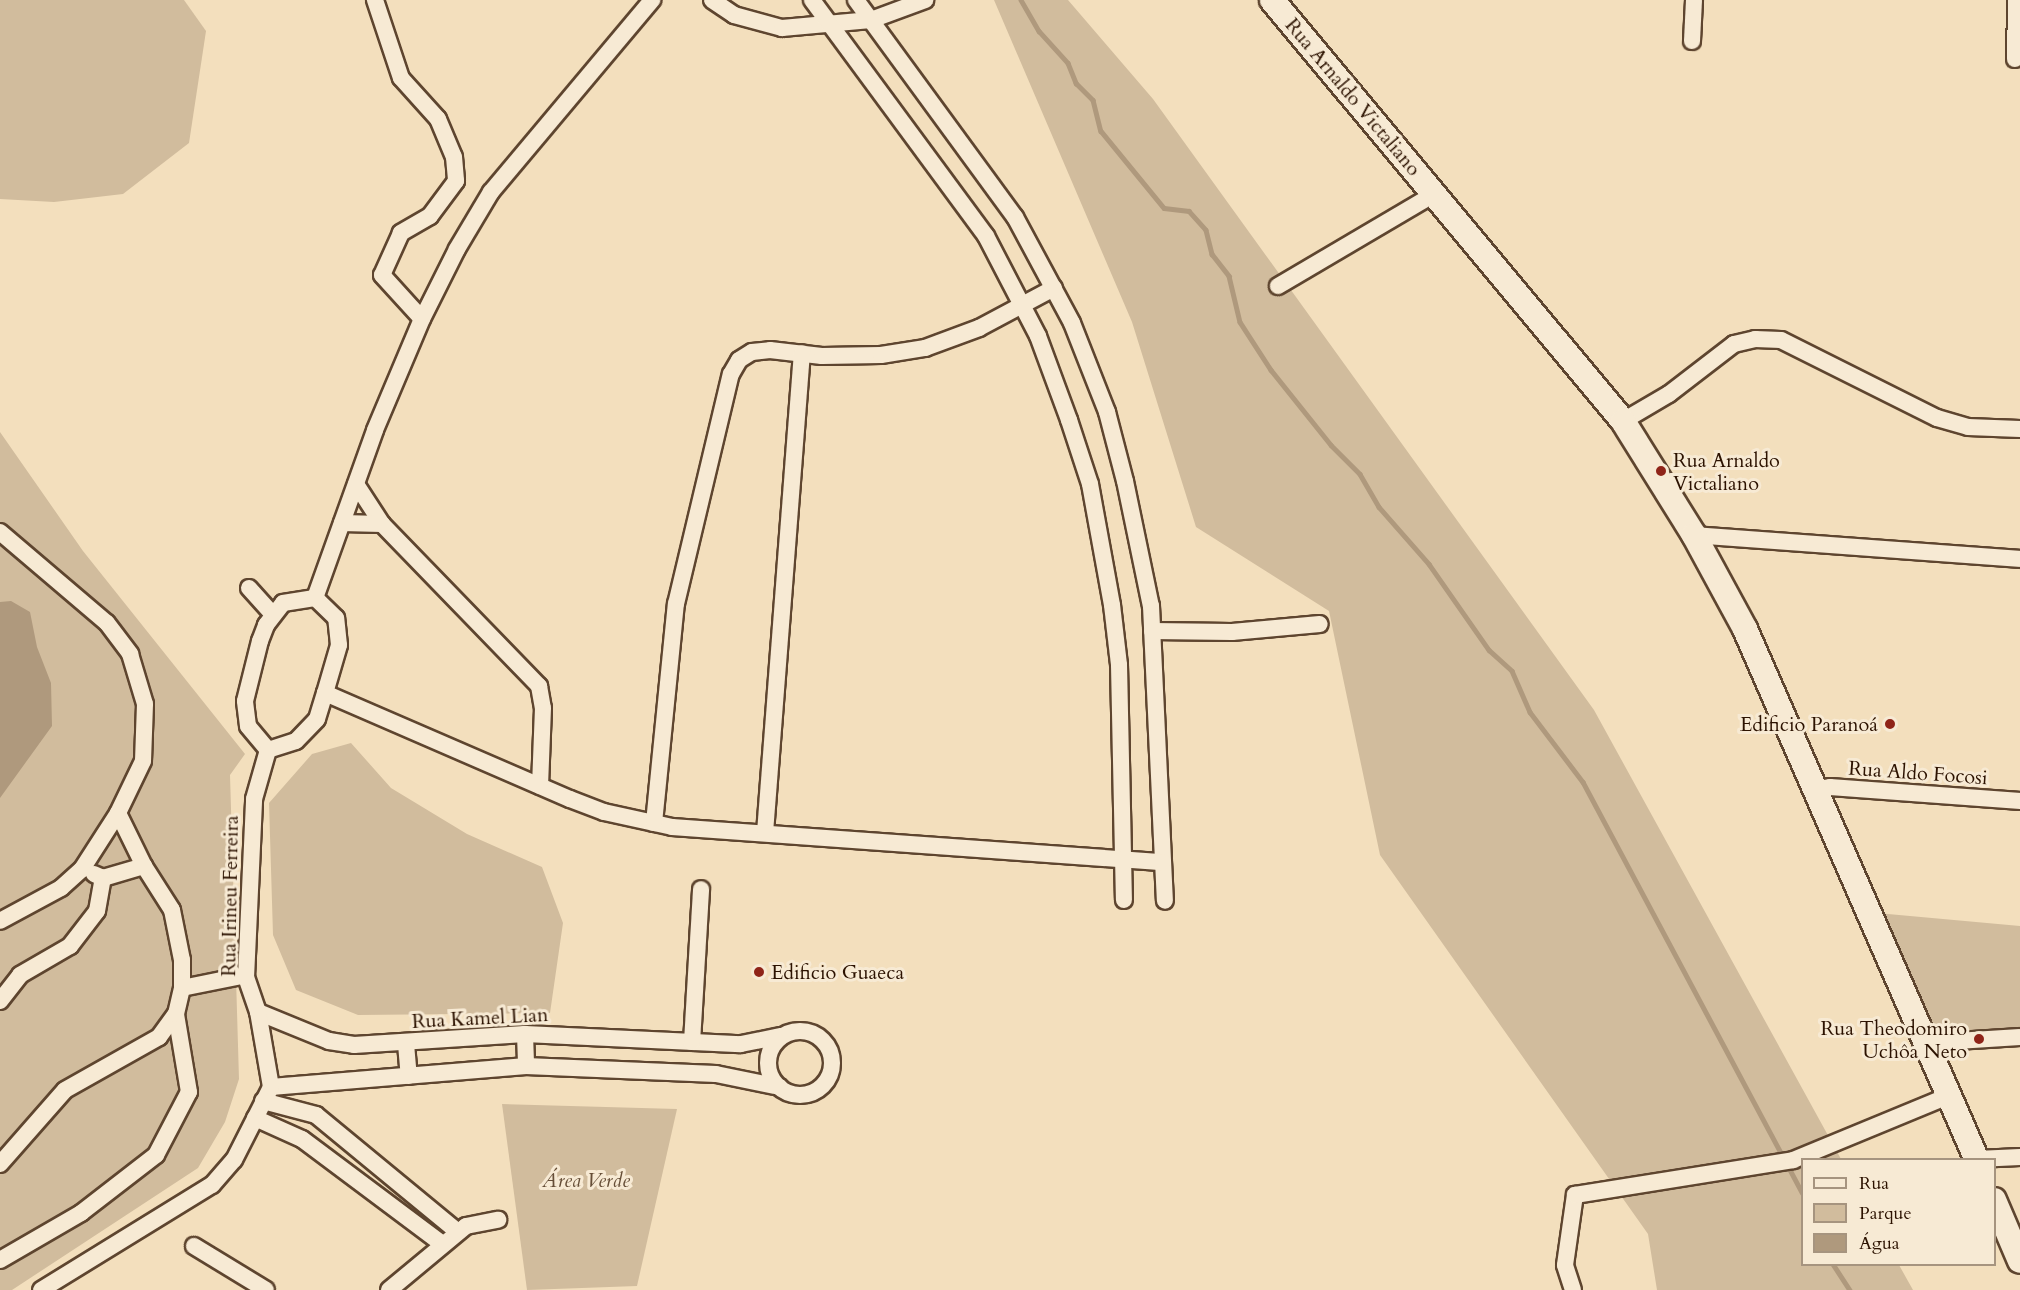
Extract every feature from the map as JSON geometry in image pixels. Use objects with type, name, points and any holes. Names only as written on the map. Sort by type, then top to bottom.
[{"type":"street","points":[[375,0],[401,78],[438,119],[454,157],[456,181],[430,216],[401,232],[382,275],[422,319]]},
{"type":"street","points":[[315,598],[356,484],[422,319],[491,192],[651,0]]},
{"type":"street","points":[[712,0],[734,15],[782,28],[829,26],[871,20],[925,0]]},
{"type":"street","points":[[812,0],[986,236],[1038,336],[1072,431],[1104,547],[1119,666],[1124,900]]},
{"type":"street","points":[[856,0],[1015,217],[1054,288],[1107,412],[1140,547],[1152,631],[1165,901]]},
{"type":"street","name":"Rua Arnaldo Victaliano","points":[[1272,0],[1623,421],[1694,535],[1745,629],[1813,790],[1977,1158]]},
{"type":"street","points":[[1692,41],[1694,0]]},
{"type":"street","points":[[2013,1],[2015,58]]},
{"type":"street","points":[[1278,286],[1434,194]]},
{"type":"street","points":[[654,823],[676,604],[732,374],[739,360],[752,352],[881,355],[925,348],[979,328],[1054,288]]},
{"type":"street","points":[[1623,421],[1670,394],[1734,344],[1764,339],[1781,340],[1810,352],[1937,418],[1968,427],[2020,429]]},
{"type":"street","points":[[765,833],[802,353]]},
{"type":"street","points":[[356,484],[382,524],[539,686],[543,708],[540,786]]},
{"type":"street","points":[[342,523],[382,524]]},
{"type":"street","points":[[0,532],[106,623],[130,654],[145,704],[143,761],[118,813],[82,869],[61,888],[0,921]]},
{"type":"street","points":[[1694,535],[2020,559]]},
{"type":"street","points":[[249,588],[273,615]]},
{"type":"street","points":[[315,598],[336,618],[339,645],[325,693],[316,719],[296,741],[268,750],[248,726],[245,701],[260,641],[273,615],[283,603],[315,598]]},
{"type":"street","points":[[1152,631],[1232,632],[1320,624]]},
{"type":"street","points":[[325,693],[604,812],[654,823],[1163,862]]},
{"type":"street","name":"Rua Irineu Ferreira","points":[[267,1094],[258,1012],[246,975],[254,799],[268,750]]},
{"type":"street","name":"Rua Aldo Focosi","points":[[1813,790],[1830,787],[2020,801]]},
{"type":"street","points":[[0,1260],[81,1213],[156,1155],[189,1092],[176,1014],[182,988],[182,960],[172,910],[144,866],[118,813]]},
{"type":"street","points":[[82,869],[103,878],[144,866]]},
{"type":"street","points":[[0,1001],[20,975],[70,946],[97,911],[103,878]]},
{"type":"street","points":[[692,1042],[701,889]]},
{"type":"street","points":[[182,988],[246,975]]},
{"type":"street","name":"Rua Kamel Lian","points":[[258,1012],[329,1041],[406,1044],[525,1034],[741,1044],[782,1036]]},
{"type":"street","points":[[0,1164],[66,1090],[159,1037],[176,1014]]},
{"type":"street","points":[[267,1094],[409,1076],[526,1066],[716,1074],[780,1087],[800,1095],[821,1088],[828,1080],[833,1058],[823,1039],[802,1030],[782,1036],[774,1043],[768,1061],[773,1080],[780,1087]]},
{"type":"street","points":[[525,1034],[526,1066]]},
{"type":"street","points":[[1925,1043],[2020,1036]]},
{"type":"street","points":[[406,1044],[409,1076]]},
{"type":"street","points":[[41,1290],[212,1185],[234,1160],[267,1094]]},
{"type":"street","points":[[267,1094],[306,1110],[458,1232]]},
{"type":"street","points":[[1573,1290],[1565,1265],[1575,1195],[1786,1161],[1948,1096]]},
{"type":"street","points":[[255,1118],[302,1139],[331,1163],[441,1243]]},
{"type":"street","points":[[331,1163],[357,1149]]},
{"type":"street","points":[[1996,1158],[2020,1157]]},
{"type":"street","points":[[1996,1202],[2020,1261]]},
{"type":"street","points":[[389,1290],[441,1243],[458,1232],[498,1220]]},
{"type":"street","points":[[194,1246],[266,1290]]},
{"type":"green space","points":[[0,0],[184,0],[206,31],[189,143],[123,194],[54,202],[0,199]]},
{"type":"green space","points":[[994,0],[1068,0],[1153,99],[1594,710],[1840,1158],[1801,1158],[1801,1266],[1900,1266],[1913,1290],[1657,1290],[1648,1234],[1380,855],[1329,611],[1196,527],[1132,322]]},
{"type":"green space","points":[[0,432],[83,551],[245,754],[230,775],[239,1079],[225,1122],[198,1168],[12,1290],[0,1290]]},
{"type":"green space","points":[[351,743],[391,788],[467,834],[542,867],[563,923],[550,1013],[358,1015],[296,990],[273,935],[269,803],[312,754]]},
{"type":"green space","points":[[1866,912],[2020,926],[2020,1036],[1925,1043]]},
{"type":"green space","name":"Área Verde","points":[[502,1104],[677,1109],[637,1286],[527,1290]]},
{"type":"water","points":[[11,601],[30,612],[37,647],[51,683],[52,726],[0,798],[0,602]]},
{"type":"waterway","points":[[1021,0],[1039,31],[1068,63],[1076,83],[1093,100],[1101,131],[1164,208],[1189,211],[1206,230],[1212,254],[1229,276],[1240,322],[1271,370],[1331,445],[1360,474],[1379,507],[1429,564],[1489,650],[1512,671],[1530,712],[1583,782],[1783,1157]]},
{"type":"waterway","points":[[1787,1164],[1801,1190]]},
{"type":"waterway","points":[[1834,1266],[1850,1290]]},
{"type":"place","name":"Rua Arnaldo Victaliano","points":[[1661,471]]},
{"type":"place","name":"Edificio Paranoá","points":[[1890,724]]},
{"type":"place","name":"Edificio Guaeca","points":[[759,972]]},
{"type":"place","name":"Rua Theodomiro Uchôa Neto","points":[[1979,1039]]}]
